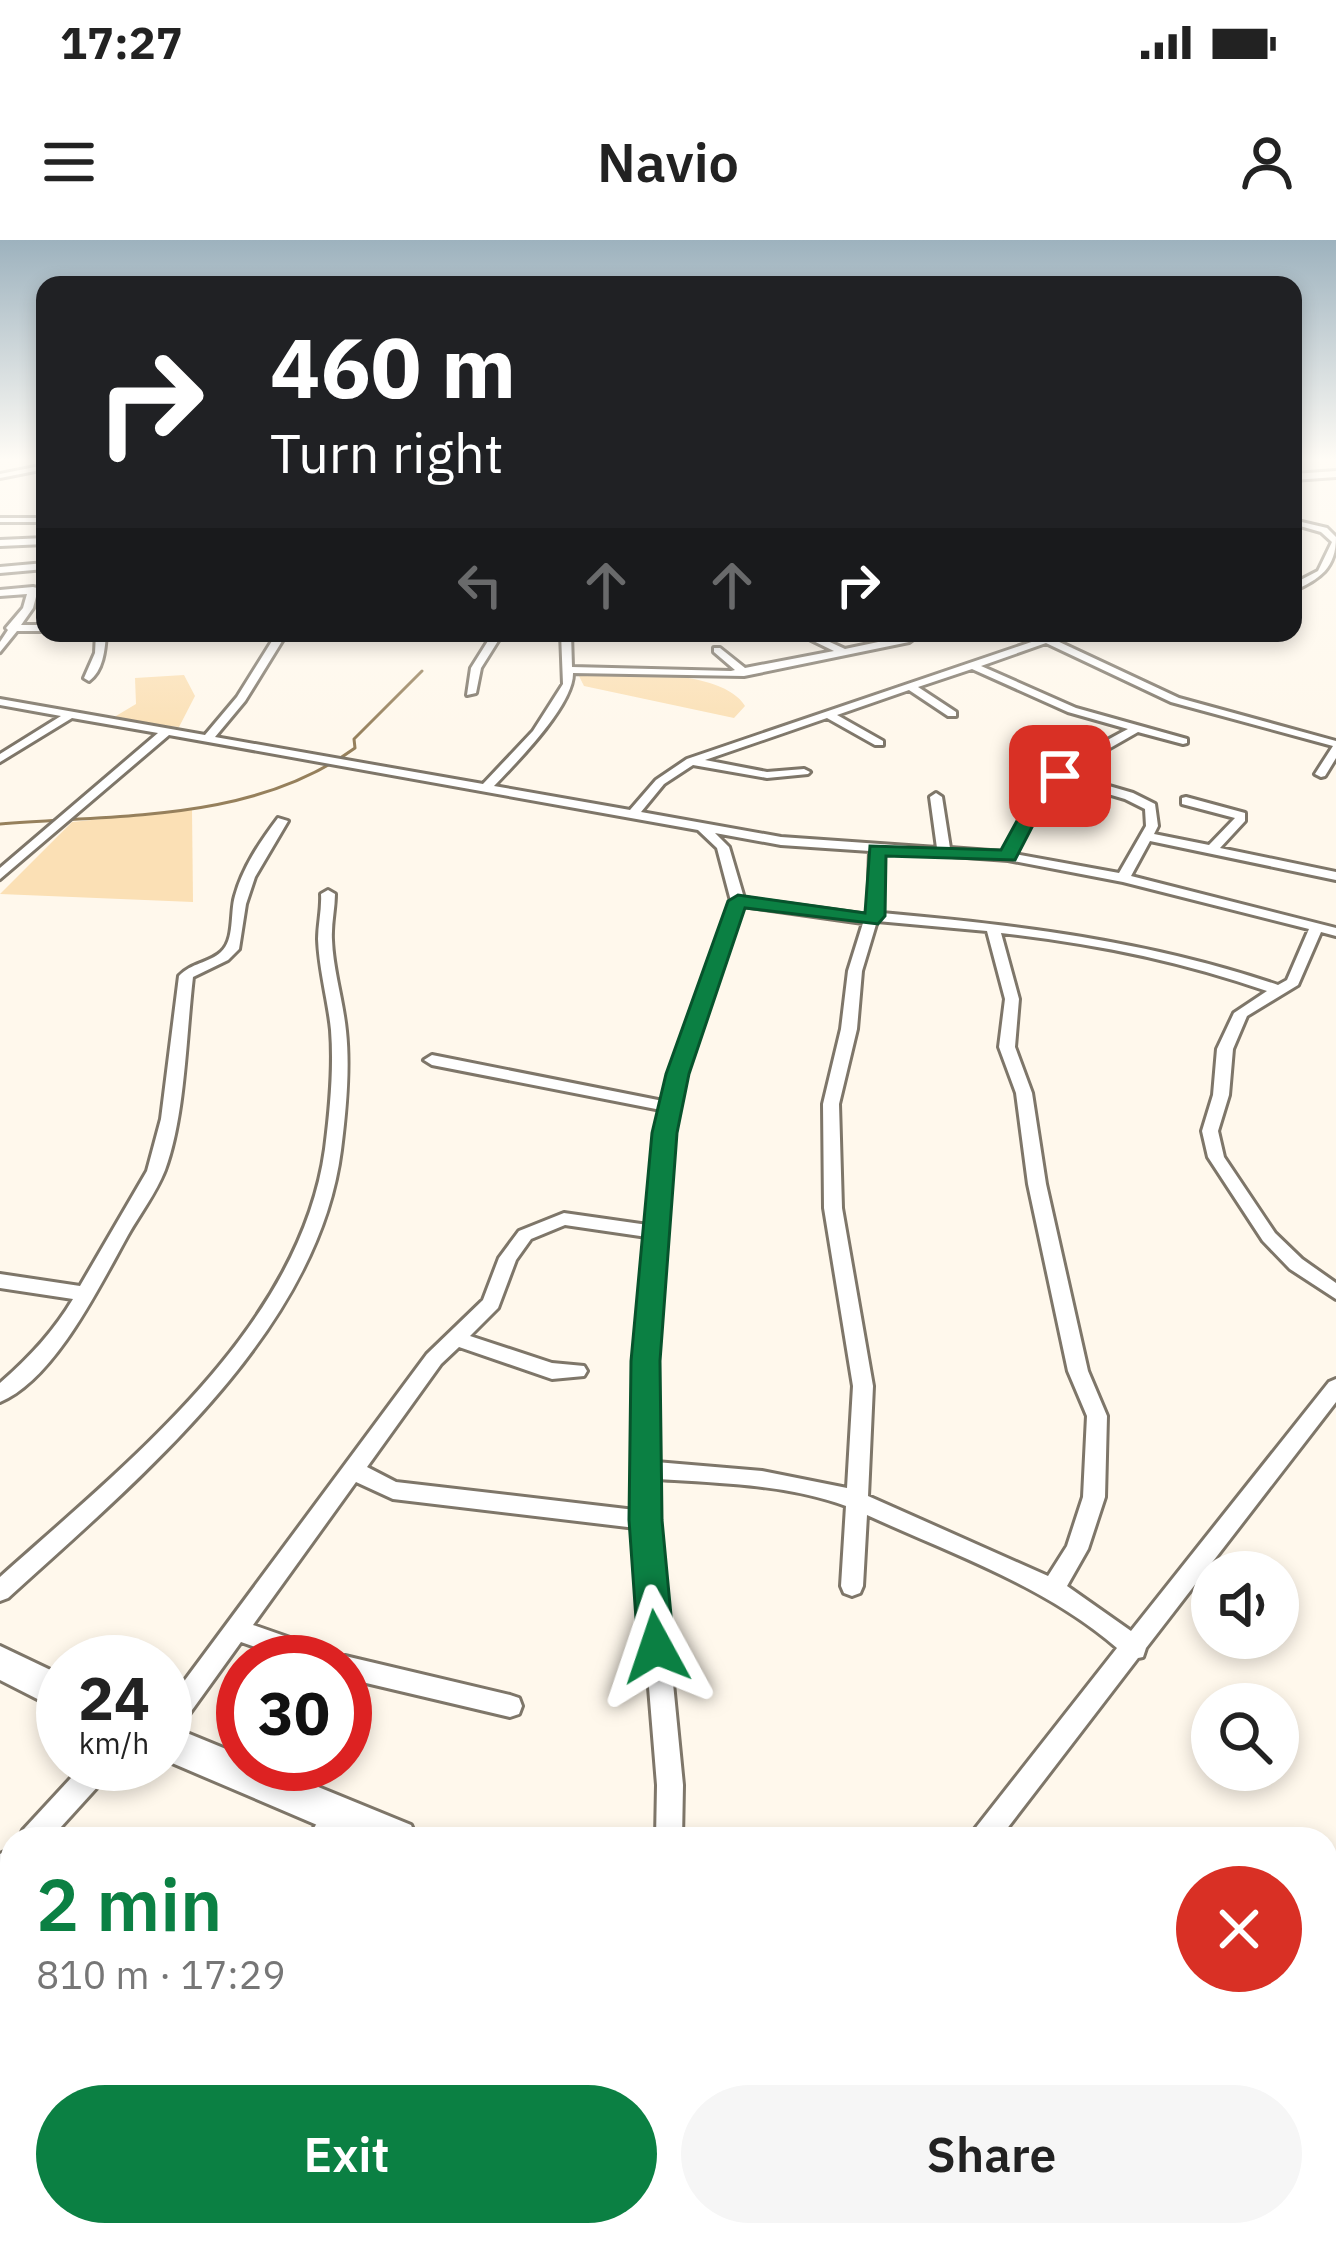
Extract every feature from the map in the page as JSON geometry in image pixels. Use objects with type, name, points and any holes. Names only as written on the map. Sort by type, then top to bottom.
[{"type":"street","points":[[1302,583],[1322,573],[1333,551]]},
{"type":"street","points":[[0,570],[36,567]]},
{"type":"street","points":[[0,593],[36,590]]},
{"type":"street","points":[[0,649],[7,630],[36,595]]},
{"type":"street","points":[[89,678],[101,642]]},
{"type":"street","points":[[209,737],[241,699],[276,642]]},
{"type":"street","points":[[471,693],[476,668],[492,642]]},
{"type":"street","points":[[486,788],[537,733],[568,684],[568,642]]},
{"type":"street","points":[[717,642],[744,673]]},
{"type":"street","points":[[822,642],[845,652]]},
{"type":"street","points":[[570,670],[744,673],[882,642]]},
{"type":"street","points":[[632,814],[660,782],[691,761],[1040,642]]},
{"type":"street","points":[[1049,642],[1175,700],[1336,746],[1321,774]]},
{"type":"street","points":[[976,667],[1055,704],[1133,731],[1183,741]]},
{"type":"street","points":[[910,686],[952,714]]},
{"type":"street","points":[[0,702],[702,827],[876,850],[1008,856],[1123,878],[1336,932]]},
{"type":"street","points":[[824,713],[880,743]]},
{"type":"street","points":[[0,760],[70,715]]},
{"type":"street","points":[[0,875],[167,731]]},
{"type":"street","points":[[1008,856],[1039,797],[1060,776],[1091,751],[1133,731]]},
{"type":"street","points":[[691,761],[767,775],[804,772]]},
{"type":"street","points":[[1060,776],[1143,802],[1154,815],[1123,878]]},
{"type":"street","points":[[936,797],[944,853]]},
{"type":"street","points":[[1186,801],[1239,813],[1239,822],[1213,848]]},
{"type":"street","points":[[0,1394],[32,1367],[86,1294],[156,1171],[170,1119],[186,976],[199,963],[227,955],[232,947],[239,901],[254,861],[281,821]]},
{"type":"street","points":[[669,1827],[670,1785],[646,1520],[646,1361],[670,1106],[738,901],[723,848],[702,827]]},
{"type":"street","points":[[1146,836],[1336,877]]},
{"type":"street","points":[[852,1586],[863,1386],[833,1208],[830,1104],[849,1029],[855,971],[873,918],[876,850]]},
{"type":"street","points":[[0,1591],[207,1397],[255,1338],[294,1264],[322,1199],[335,1124],[339,1051],[337,1000],[325,940],[328,894]]},
{"type":"street","points":[[738,901],[1078,938],[1204,965],[1278,990]]},
{"type":"street","points":[[1317,926],[1300,970],[1241,1012],[1226,1049],[1221,1095],[1210,1131],[1216,1157],[1269,1237],[1296,1264],[1336,1292]]},
{"type":"street","points":[[993,928],[1012,999],[1007,1048],[1024,1093],[1037,1184],[1078,1371],[1097,1416],[1094,1497],[1077,1549],[1052,1590]]},
{"type":"street","points":[[432,1060],[670,1106]]},
{"type":"street","points":[[192,1691],[356,1472],[434,1359],[491,1304],[508,1258],[525,1235],[563,1219],[656,1232]]},
{"type":"street","points":[[0,1281],[86,1294]]},
{"type":"street","points":[[454,1338],[552,1371],[577,1371]]},
{"type":"street","points":[[993,1827],[1334,1392]]},
{"type":"street","points":[[646,1470],[722,1475],[834,1493],[953,1542],[1052,1590],[1135,1649]]},
{"type":"street","points":[[356,1472],[393,1490],[646,1520]]},
{"type":"street","points":[[237,1630],[251,1635]]},
{"type":"street","points":[[0,1662],[36,1681]]},
{"type":"street","points":[[372,1673],[510,1706]]},
{"type":"street","points":[[192,1756],[329,1826]]},
{"type":"street","points":[[43,1827],[76,1791]]},
{"type":"shaded area","points":[[577,672],[693,679],[733,694],[745,706],[734,718],[584,686]]},
{"type":"shaded area","points":[[184,675],[195,696],[179,727],[111,719],[136,704],[135,678]]},
{"type":"shaded area","points":[[192,810],[193,902],[0,894],[72,822]]},
{"type":"waterway","points":[[0,824],[184,810],[273,790],[355,748],[354,739],[422,671]]},
{"type":"route","points":[[656,1647],[646,1520],[646,1361],[664,1133],[677,1074],[738,901],[871,920],[875,916],[876,850],[1008,856],[1039,797],[1060,776]]}]
